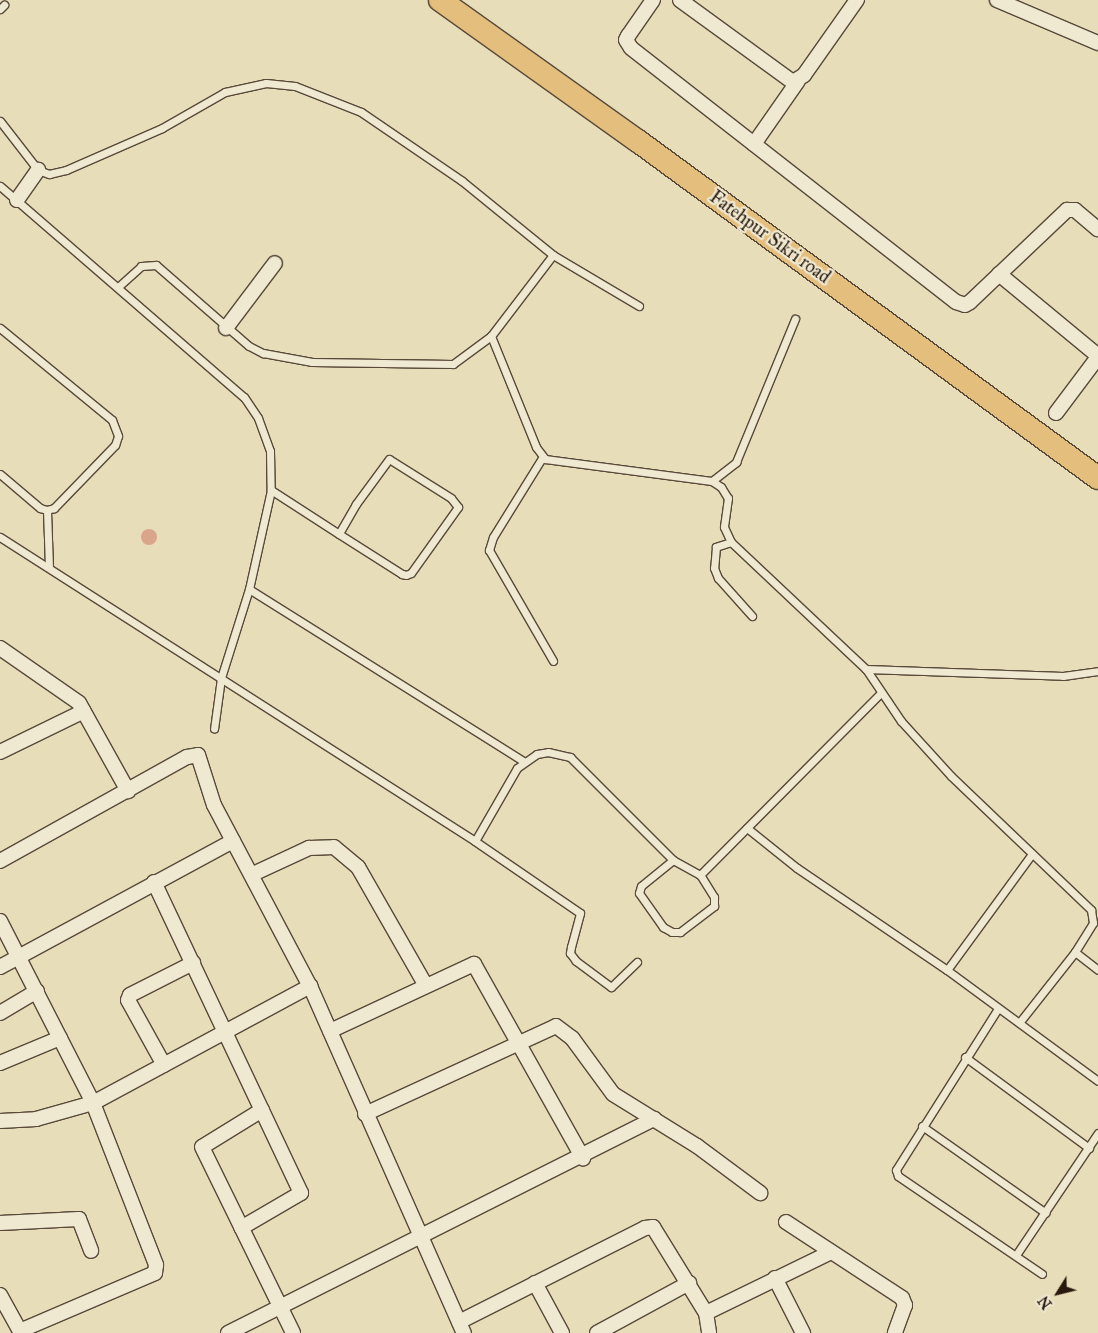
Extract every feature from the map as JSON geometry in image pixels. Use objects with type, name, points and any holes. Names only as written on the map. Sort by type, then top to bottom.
[{"type":"main road","name":"Fatehpur Sikri road","points":[[440,0],[638,141],[1098,478]]},
{"type":"street","points":[[653,0],[628,36],[628,44],[956,302],[965,305],[1067,210],[1075,210],[1098,229]]},
{"type":"street","points":[[680,0],[786,80],[798,81]]},
{"type":"street","points":[[754,144],[857,0]]},
{"type":"street","points":[[997,0],[1098,43]]},
{"type":"street","points":[[17,200],[38,170]]},
{"type":"street","points":[[226,328],[275,263]]},
{"type":"street","points":[[999,274],[1098,356],[1056,413]]},
{"type":"street","points":[[2,652],[72,696],[84,711],[128,791]]},
{"type":"street","points":[[0,752],[84,711]]},
{"type":"street","points":[[0,861],[187,757],[198,754],[214,805],[253,874],[310,986],[365,1114],[462,1327],[536,1283],[645,1228],[653,1227],[706,1313],[709,1333]]},
{"type":"street","points":[[0,967],[154,882],[233,841]]},
{"type":"street","points":[[253,874],[309,848],[334,847],[358,867],[425,984]]},
{"type":"street","points":[[154,882],[226,1031],[301,1194],[241,1228]]},
{"type":"street","points":[[0,921],[93,1103],[154,1256],[154,1273],[20,1332],[0,1295]]},
{"type":"street","points":[[164,1065],[128,1000],[130,995],[193,963]]},
{"type":"street","points":[[330,1031],[425,984],[474,964],[583,1158]]},
{"type":"street","points":[[0,1121],[43,1117],[93,1103],[310,986]]},
{"type":"street","points":[[0,1013],[37,991]]},
{"type":"street","points":[[365,1114],[556,1026],[562,1029],[607,1089],[697,1146],[760,1194]]},
{"type":"street","points":[[0,1063],[60,1038]]},
{"type":"street","points":[[262,1110],[202,1147],[293,1333]]},
{"type":"street","points":[[228,1333],[420,1236],[583,1158],[654,1120]]},
{"type":"street","points":[[0,1223],[79,1219],[91,1251]]},
{"type":"street","points":[[786,1222],[829,1253],[902,1298],[905,1305],[894,1333]]},
{"type":"street","points":[[706,1313],[829,1253]]},
{"type":"street","points":[[775,1278],[803,1333]]},
{"type":"street","points":[[536,1283],[562,1333]]},
{"type":"street","points":[[597,1333],[689,1283]]},
{"type":"lane","points":[[0,121],[38,170],[49,174],[66,170],[162,128],[225,92],[266,83],[295,86],[361,112],[462,181],[553,256],[639,306]]},
{"type":"lane","points":[[0,186],[118,287],[251,406],[270,451],[270,490],[248,589],[221,678],[214,728]]},
{"type":"lane","points":[[118,287],[142,266],[156,264],[226,328],[263,353],[312,362],[453,364],[491,336],[553,256]]},
{"type":"lane","points":[[712,481],[736,462],[795,319]]},
{"type":"lane","points":[[0,328],[112,420],[116,428],[115,445],[54,508],[47,510],[40,508],[0,474]]},
{"type":"lane","points":[[491,336],[542,458]]},
{"type":"lane","points":[[542,458],[712,481],[728,498],[724,527],[731,542],[866,670],[900,721],[951,776],[1094,916],[1075,952],[1019,1023]]},
{"type":"lane","points":[[542,458],[493,537],[489,550],[553,661]]},
{"type":"lane","points":[[270,490],[339,534],[406,575],[411,573],[458,507],[451,498],[389,459],[356,504],[339,534]]},
{"type":"lane","points":[[47,510],[49,567]]},
{"type":"lane","points":[[0,537],[475,840],[580,913],[570,954],[576,961],[611,987],[637,962]]},
{"type":"lane","points":[[731,542],[716,547],[714,568],[718,578],[752,616]]},
{"type":"lane","points":[[248,589],[523,760]]},
{"type":"lane","points":[[866,670],[1062,676],[1098,671]]},
{"type":"lane","points":[[700,874],[881,693]]},
{"type":"lane","points":[[475,840],[523,760],[548,752],[570,757],[673,860],[700,874],[714,897],[714,906],[680,932],[672,932],[663,926],[639,894],[641,886],[673,860]]},
{"type":"lane","points":[[747,828],[797,868],[947,970],[998,1010],[1019,1023],[1098,1082]]},
{"type":"lane","points":[[947,970],[1032,854]]},
{"type":"lane","points":[[1075,952],[1098,970]]},
{"type":"lane","points":[[998,1010],[965,1057],[899,1161],[898,1176],[1042,1274]]},
{"type":"lane","points":[[965,1057],[1089,1148]]},
{"type":"lane","points":[[922,1126],[1046,1213]]},
{"type":"lane","points":[[1016,1255],[1098,1133]]},
{"type":"building","points":[[146,529],[152,529],[157,534],[155,543],[146,545],[141,540],[141,534]]}]
